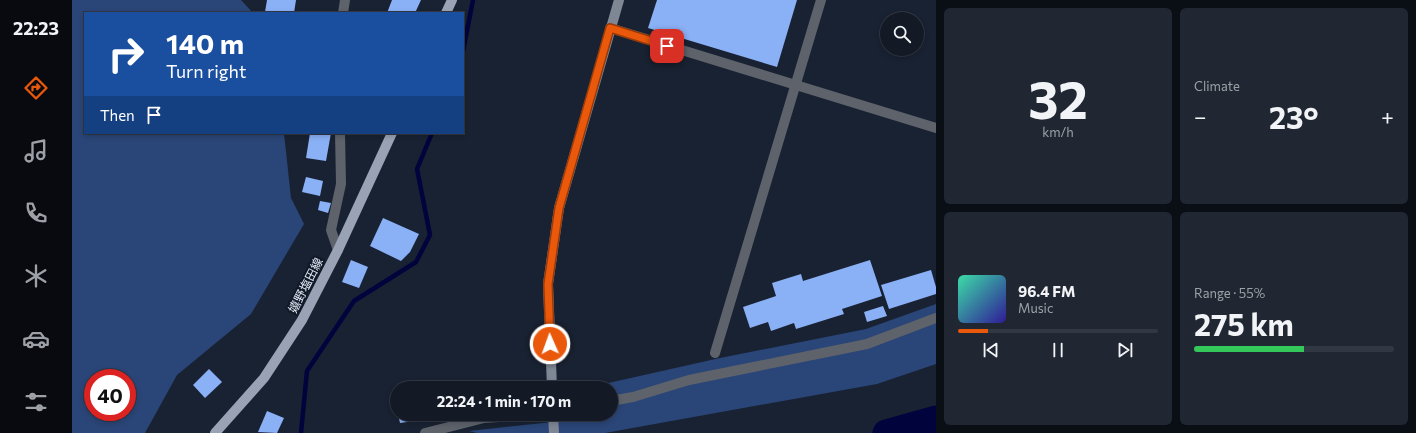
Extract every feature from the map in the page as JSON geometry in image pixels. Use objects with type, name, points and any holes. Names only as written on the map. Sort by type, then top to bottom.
[{"type":"main road","points":[[446,12],[452,0]]},
{"type":"main road","name":"嬉野塩田線","points":[[215,433],[264,378],[302,320],[338,250],[392,134]]},
{"type":"street","points":[[343,12],[345,0]]},
{"type":"street","points":[[552,381],[548,284],[559,208],[619,0]]},
{"type":"street","points":[[715,353],[820,0]]},
{"type":"street","points":[[610,28],[936,128]]},
{"type":"street","points":[[338,250],[331,230],[341,184],[340,134]]},
{"type":"street","points":[[618,400],[633,397],[689,380],[867,344],[936,318]]},
{"type":"street","points":[[425,433],[472,421]]},
{"type":"street","points":[[553,421],[554,433]]},
{"type":"shaded area","points":[[72,0],[241,0],[252,12],[84,12],[84,134],[284,134],[291,198],[304,224],[251,314],[177,375],[145,433],[72,433]]},
{"type":"shaded area","points":[[936,304],[936,364],[877,384],[605,433],[477,433],[469,431],[562,421],[618,421],[617,381],[720,358],[866,329]]},
{"type":"building","points":[[267,0],[296,0],[294,12],[265,12]]},
{"type":"building","points":[[392,0],[421,0],[415,12],[387,12]]},
{"type":"building","points":[[657,0],[797,0],[777,67],[648,28]]},
{"type":"building","points":[[310,134],[331,134],[326,161],[306,158]]},
{"type":"building","points":[[306,177],[323,181],[320,196],[302,192]]},
{"type":"building","points":[[320,201],[331,203],[328,213],[318,210]]},
{"type":"building","points":[[383,218],[419,234],[410,252],[401,261],[370,246]]},
{"type":"building","points":[[351,260],[368,267],[359,288],[342,282]]},
{"type":"building","points":[[870,260],[882,296],[842,309],[844,314],[796,329],[794,323],[771,331],[768,322],[750,328],[743,307],[776,296],[772,283],[801,274],[803,281]]},
{"type":"building","points":[[931,270],[936,287],[936,294],[889,309],[881,285]]},
{"type":"building","points":[[883,306],[887,316],[867,322],[864,312]]},
{"type":"building","points":[[209,369],[222,382],[205,398],[193,385]]},
{"type":"building","points":[[267,411],[284,418],[277,433],[258,432]]},
{"type":"building","points":[[400,421],[414,421],[400,423]]},
{"type":"waterway","points":[[464,46],[473,0]]},
{"type":"waterway","points":[[301,433],[307,371],[354,301],[416,262],[430,235],[417,169],[432,134]]},
{"type":"waterway","points":[[886,433],[936,419]]},
{"type":"route","points":[[550,344],[548,284],[559,208],[610,28],[667,46]]}]
